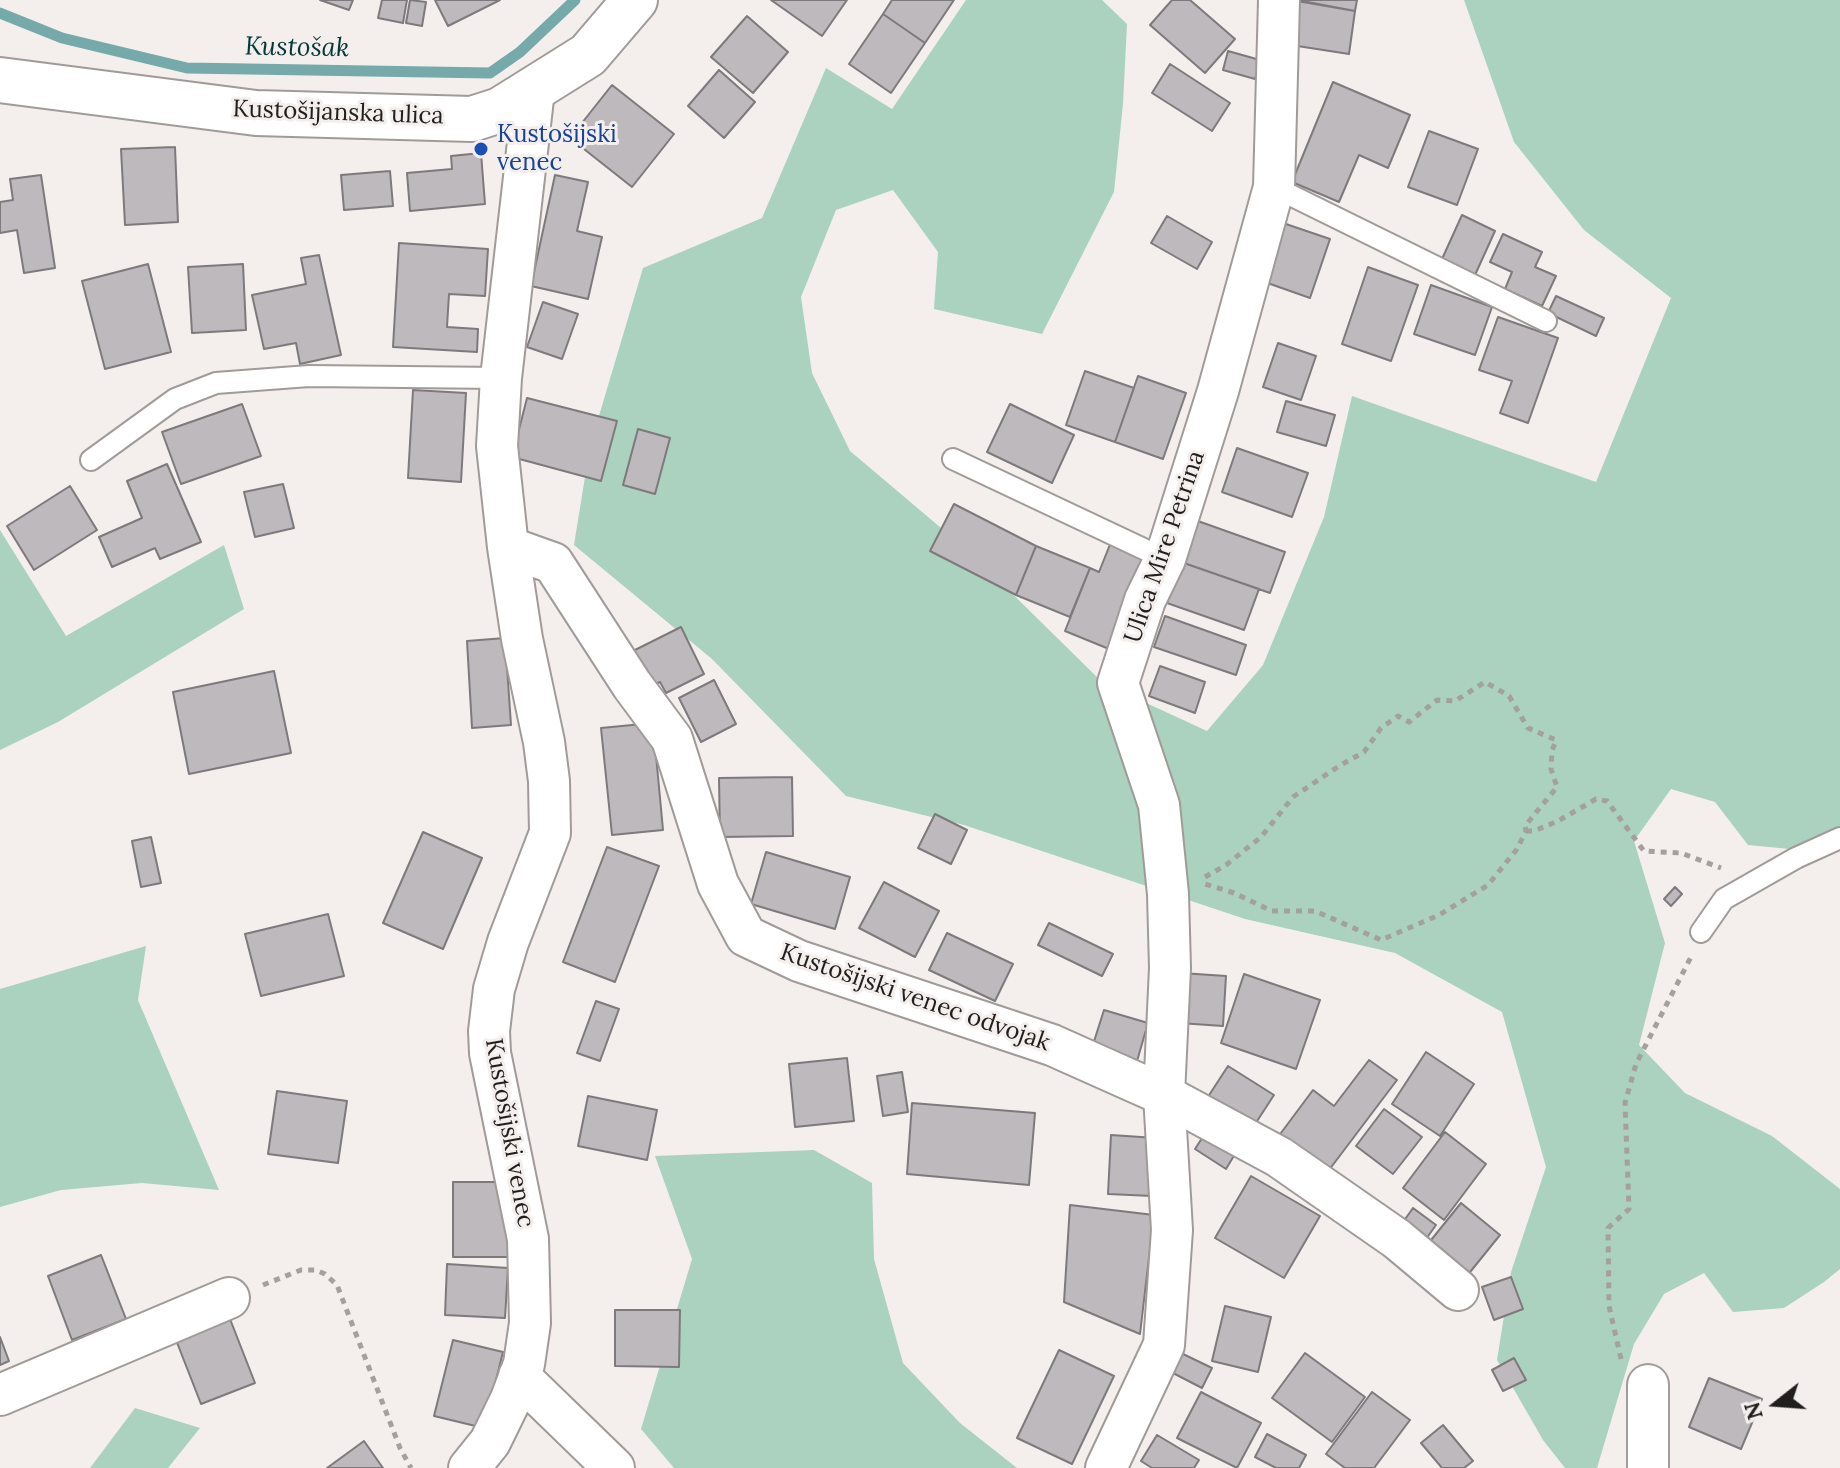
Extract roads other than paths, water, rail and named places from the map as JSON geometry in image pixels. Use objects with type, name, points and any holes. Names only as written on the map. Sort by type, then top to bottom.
[{"type":"street","name":"Kustošijanska ulica","points":[[0,80],[256,113],[472,119],[500,110],[588,55],[635,0]]},
{"type":"street","name":"Ulica Mire Petrina","points":[[1164,1095],[1170,968],[1168,894],[1159,805],[1118,683],[1145,600],[1165,559],[1218,391],[1274,187],[1279,0]]},
{"type":"street","name":"Kustošijski venec","points":[[469,1468],[490,1442],[511,1399],[524,1364],[530,1323],[528,1239],[490,1053],[489,1031],[494,989],[508,942],[550,833],[549,781],[544,742],[522,639],[497,446],[501,378],[534,90]]},
{"type":"street","name":"Kustošijski venec odvojak","points":[[508,547],[553,563],[632,685],[672,739],[718,884],[746,936],[799,961],[1052,1045],[1164,1095],[1279,1157],[1397,1239],[1458,1290]]},
{"type":"street","points":[[1106,1468],[1164,1345],[1172,1230],[1164,1095]]},
{"type":"street","points":[[0,1395],[229,1298]]},
{"type":"street","points":[[519,1376],[614,1468]]},
{"type":"street","points":[[1648,1385],[1648,1468]]},
{"type":"lane","points":[[1274,187],[1546,321]]},
{"type":"lane","points":[[91,460],[175,399],[216,383],[309,376],[501,378]]},
{"type":"lane","points":[[953,459],[1165,559]]},
{"type":"lane","points":[[1701,932],[1724,899],[1796,858],[1840,838]]},
{"type":"waterway","name":"Kustošak","points":[[0,13],[62,38],[187,68],[490,73],[520,52],[575,0]]},
{"type":"place","name":"Kustošijski venec","points":[[481,149]]}]
